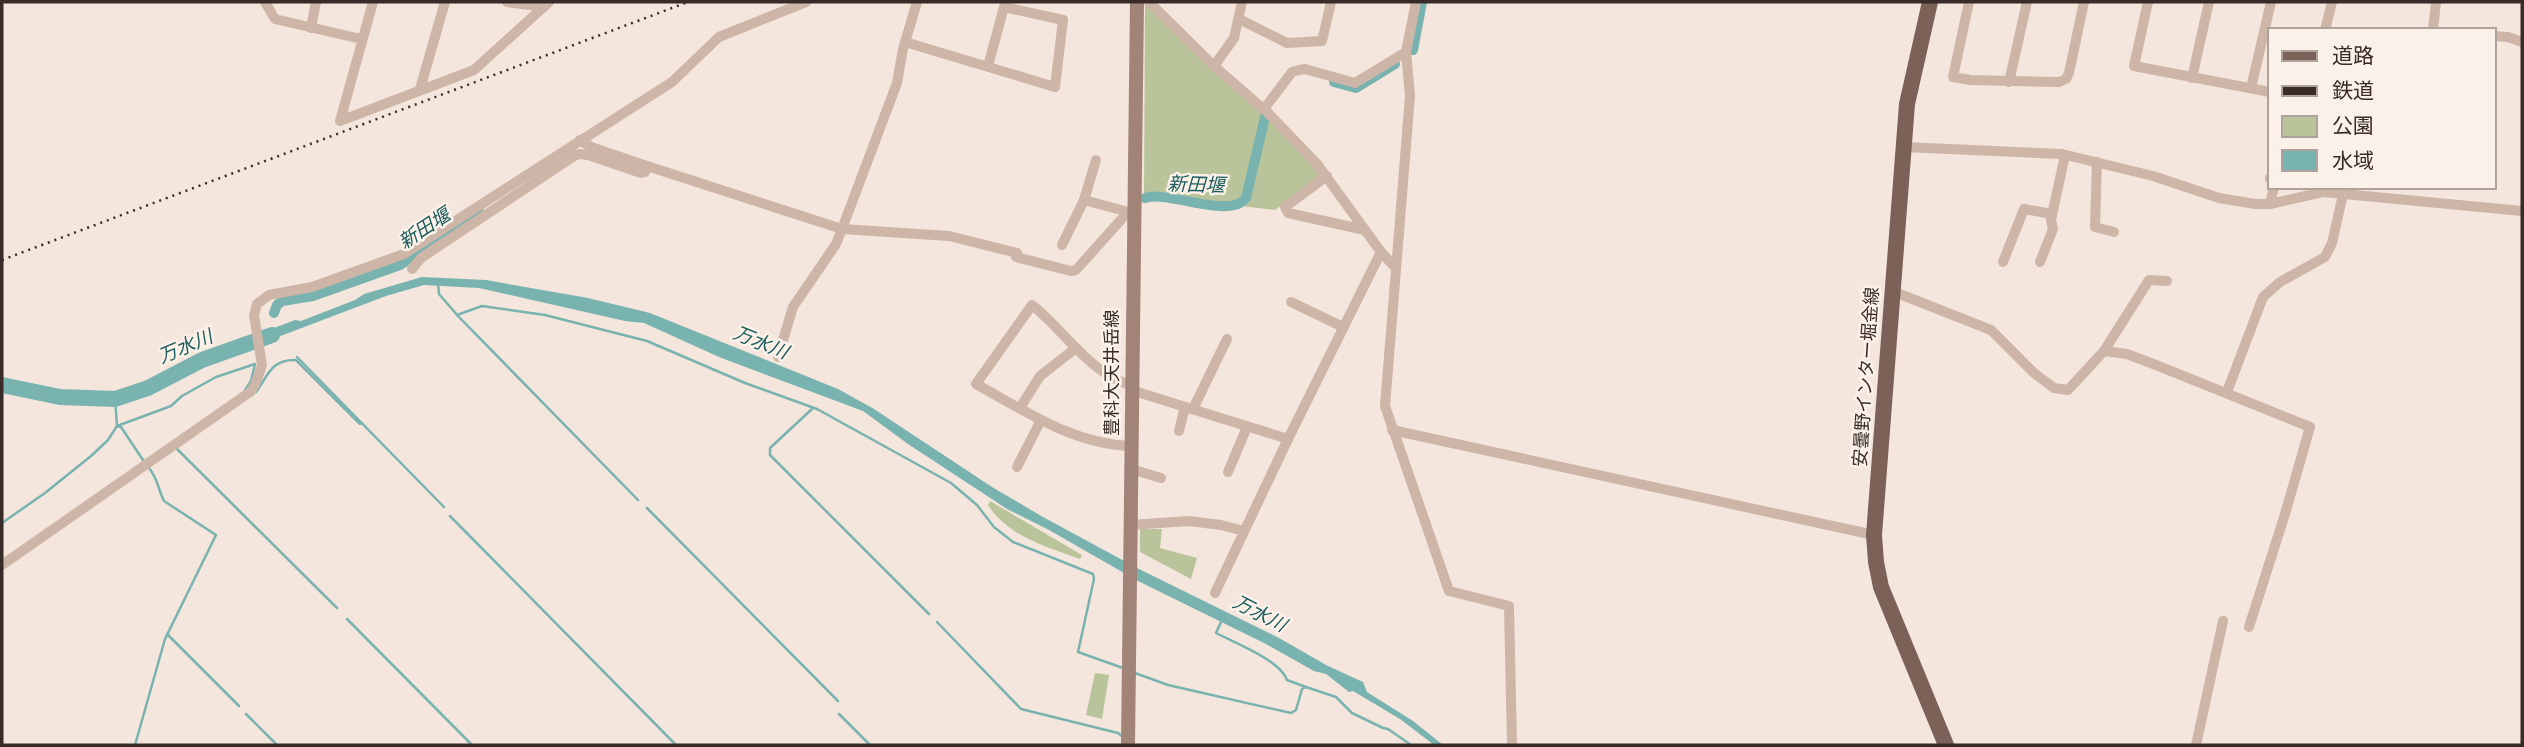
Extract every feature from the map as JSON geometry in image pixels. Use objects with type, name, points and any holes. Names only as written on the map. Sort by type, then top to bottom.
[{"type":"main road","name":"豊科大天井岳線","points":[[1128,745],[1130,213],[1137,2]]},
{"type":"main road","name":"安曇野インター堀金線","points":[[1930,2],[1908,104],[1903,147],[1874,535],[1881,587],[1947,745]]},
{"type":"street","points":[[265,2],[275,19],[361,39]]},
{"type":"street","points":[[311,27],[316,2]]},
{"type":"street","points":[[373,2],[340,121],[474,70],[547,5]]},
{"type":"street","points":[[420,89],[444,2]]},
{"type":"street","points":[[507,2],[547,5]]},
{"type":"street","points":[[2,565],[250,392],[262,365],[254,315],[257,304],[269,295],[312,287],[404,254],[672,82],[719,37],[806,2]]},
{"type":"street","points":[[778,357],[793,307],[836,244],[842,229],[897,83],[905,41],[917,2]]},
{"type":"street","points":[[1149,2],[1214,66],[1264,109],[1327,176],[1381,252],[1395,267]]},
{"type":"street","points":[[1214,66],[1234,38],[1242,2]]},
{"type":"street","points":[[1239,19],[1287,43],[1322,41],[1331,2]]},
{"type":"street","points":[[1416,2],[1406,52],[1410,96],[1385,406],[1449,591],[1509,606],[1512,745]]},
{"type":"street","points":[[1969,2],[1953,77],[2009,82],[2059,82],[2066,79],[2084,2]]},
{"type":"street","points":[[2009,82],[2027,2]]},
{"type":"street","points":[[2148,2],[2134,66],[2268,92]]},
{"type":"street","points":[[2192,78],[2209,2]]},
{"type":"street","points":[[2250,88],[2265,52],[2271,2]]},
{"type":"street","points":[[2326,28],[2332,2]]},
{"type":"street","points":[[2436,2],[2437,28]]},
{"type":"street","points":[[905,41],[1055,87],[1063,20],[1004,6],[988,66]]},
{"type":"street","points":[[2496,36],[2522,42]]},
{"type":"street","points":[[1264,109],[1292,72],[1305,69],[1355,83],[1406,52]]},
{"type":"street","points":[[580,140],[589,151]]},
{"type":"street","points":[[1903,147],[2065,155],[2153,176],[2219,198],[2255,204],[2270,204],[2344,190],[2522,211]]},
{"type":"street","points":[[412,269],[421,258],[574,156],[589,151],[647,166],[842,229],[949,236],[1017,253],[1016,257],[1071,271],[1076,270],[1130,213],[1084,200]]},
{"type":"street","points":[[2040,262],[2053,229],[2052,215],[2065,155]]},
{"type":"street","points":[[1062,245],[1084,200],[1096,160]]},
{"type":"street","points":[[2097,162],[2095,228],[2114,232]]},
{"type":"street","points":[[1327,176],[1286,206],[1288,213],[1365,230]]},
{"type":"street","points":[[2270,204],[2274,189]]},
{"type":"street","points":[[2227,392],[2263,297],[2280,282],[2325,257],[2332,243],[2344,190]]},
{"type":"street","points":[[2003,262],[2024,209],[2052,215]]},
{"type":"street","points":[[1215,593],[1381,252]]},
{"type":"street","points":[[1892,291],[1991,330],[2034,373],[2054,388],[2068,390],[2104,351],[2149,279],[2167,281]]},
{"type":"street","points":[[1291,302],[1343,327]]},
{"type":"street","points":[[1131,446],[1109,444],[1074,435],[976,384],[1032,305],[1088,359],[1119,381],[1189,408],[1288,439]]},
{"type":"street","points":[[1179,431],[1227,340]]},
{"type":"street","points":[[1020,408],[1040,376],[1076,348]]},
{"type":"street","points":[[2104,351],[2127,354],[2309,427],[2249,627]]},
{"type":"street","points":[[1017,467],[1041,420]]},
{"type":"street","points":[[1228,472],[1247,426]]},
{"type":"street","points":[[1392,430],[1874,535]]},
{"type":"street","points":[[1130,469],[1161,478]]},
{"type":"street","points":[[1130,525],[1189,521],[1244,531]]},
{"type":"street","points":[[2196,745],[2222,621]]},
{"type":"green space","points":[[1145,2],[1264,113],[1322,174],[1275,210],[1144,194]]},
{"type":"green space","points":[[990,501],[1082,555],[1080,559],[1017,533],[997,516],[988,505]]},
{"type":"green space","points":[[1140,529],[1162,529],[1160,548],[1197,558],[1191,579],[1140,552]]},
{"type":"green space","points":[[1095,673],[1109,675],[1102,719],[1086,715]]},
{"type":"water","points":[[422,277],[486,280],[588,298],[650,313],[838,389],[874,409],[992,487],[1043,517],[1139,569],[1363,682],[1367,692],[1413,721],[1443,745],[1434,745],[1400,719],[1353,691],[1349,692],[1326,674],[1314,671],[1266,644],[1138,581],[1007,509],[863,411],[719,357],[644,323],[479,288],[424,285],[386,296],[262,343],[261,333],[295,320],[301,321],[364,294]]},
{"type":"waterway","name":"新田堰","points":[[1413,50],[1422,2]]},
{"type":"waterway","name":"新田堰","points":[[1334,82],[1356,88],[1395,64]]},
{"type":"waterway","name":"新田堰","points":[[1145,198],[1168,198],[1213,206],[1238,204],[1246,198],[1265,117]]},
{"type":"waterway","name":"新田堰","points":[[274,313],[282,301],[313,296],[400,265],[480,213]]},
{"type":"waterway","points":[[438,283],[439,294],[458,316],[638,500]]},
{"type":"waterway","points":[[457,315],[482,306],[545,315],[647,341],[745,383],[817,409],[951,483],[977,505],[994,527],[1013,542],[1093,574],[1078,652],[1123,668]]},
{"type":"waterway","name":"万水川","points":[[2,385],[60,397],[115,399],[148,388],[202,360],[272,335]]},
{"type":"waterway","points":[[297,357],[444,507]]},
{"type":"waterway","points":[[256,392],[276,365],[296,360],[360,424],[362,423]]},
{"type":"waterway","points":[[2,523],[91,456],[108,440],[117,426],[171,406],[182,396],[216,377],[255,364],[251,381],[245,390]]},
{"type":"waterway","points":[[115,399],[117,426],[121,427],[145,463]]},
{"type":"waterway","points":[[812,409],[770,448],[770,455],[929,614]]},
{"type":"waterway","points":[[176,448],[337,608]]},
{"type":"waterway","points":[[135,745],[165,639],[216,535],[164,501],[149,468]]},
{"type":"waterway","points":[[647,508],[838,701]]},
{"type":"waterway","points":[[450,516],[676,745]]},
{"type":"waterway","points":[[347,619],[472,745]]},
{"type":"waterway","points":[[937,622],[1021,709],[1118,733],[1123,737]]},
{"type":"waterway","points":[[1221,622],[1216,633],[1266,659],[1276,666],[1287,680],[1306,687]]},
{"type":"waterway","points":[[167,634],[239,706]]},
{"type":"waterway","points":[[1135,673],[1168,685],[1291,713],[1296,710],[1302,689],[1306,687],[1336,697],[1352,713],[1388,729],[1411,745]]},
{"type":"waterway","points":[[246,714],[277,745]]},
{"type":"waterway","points":[[839,714],[870,745]]},
{"type":"railway","points":[[2,260],[688,2]]}]
